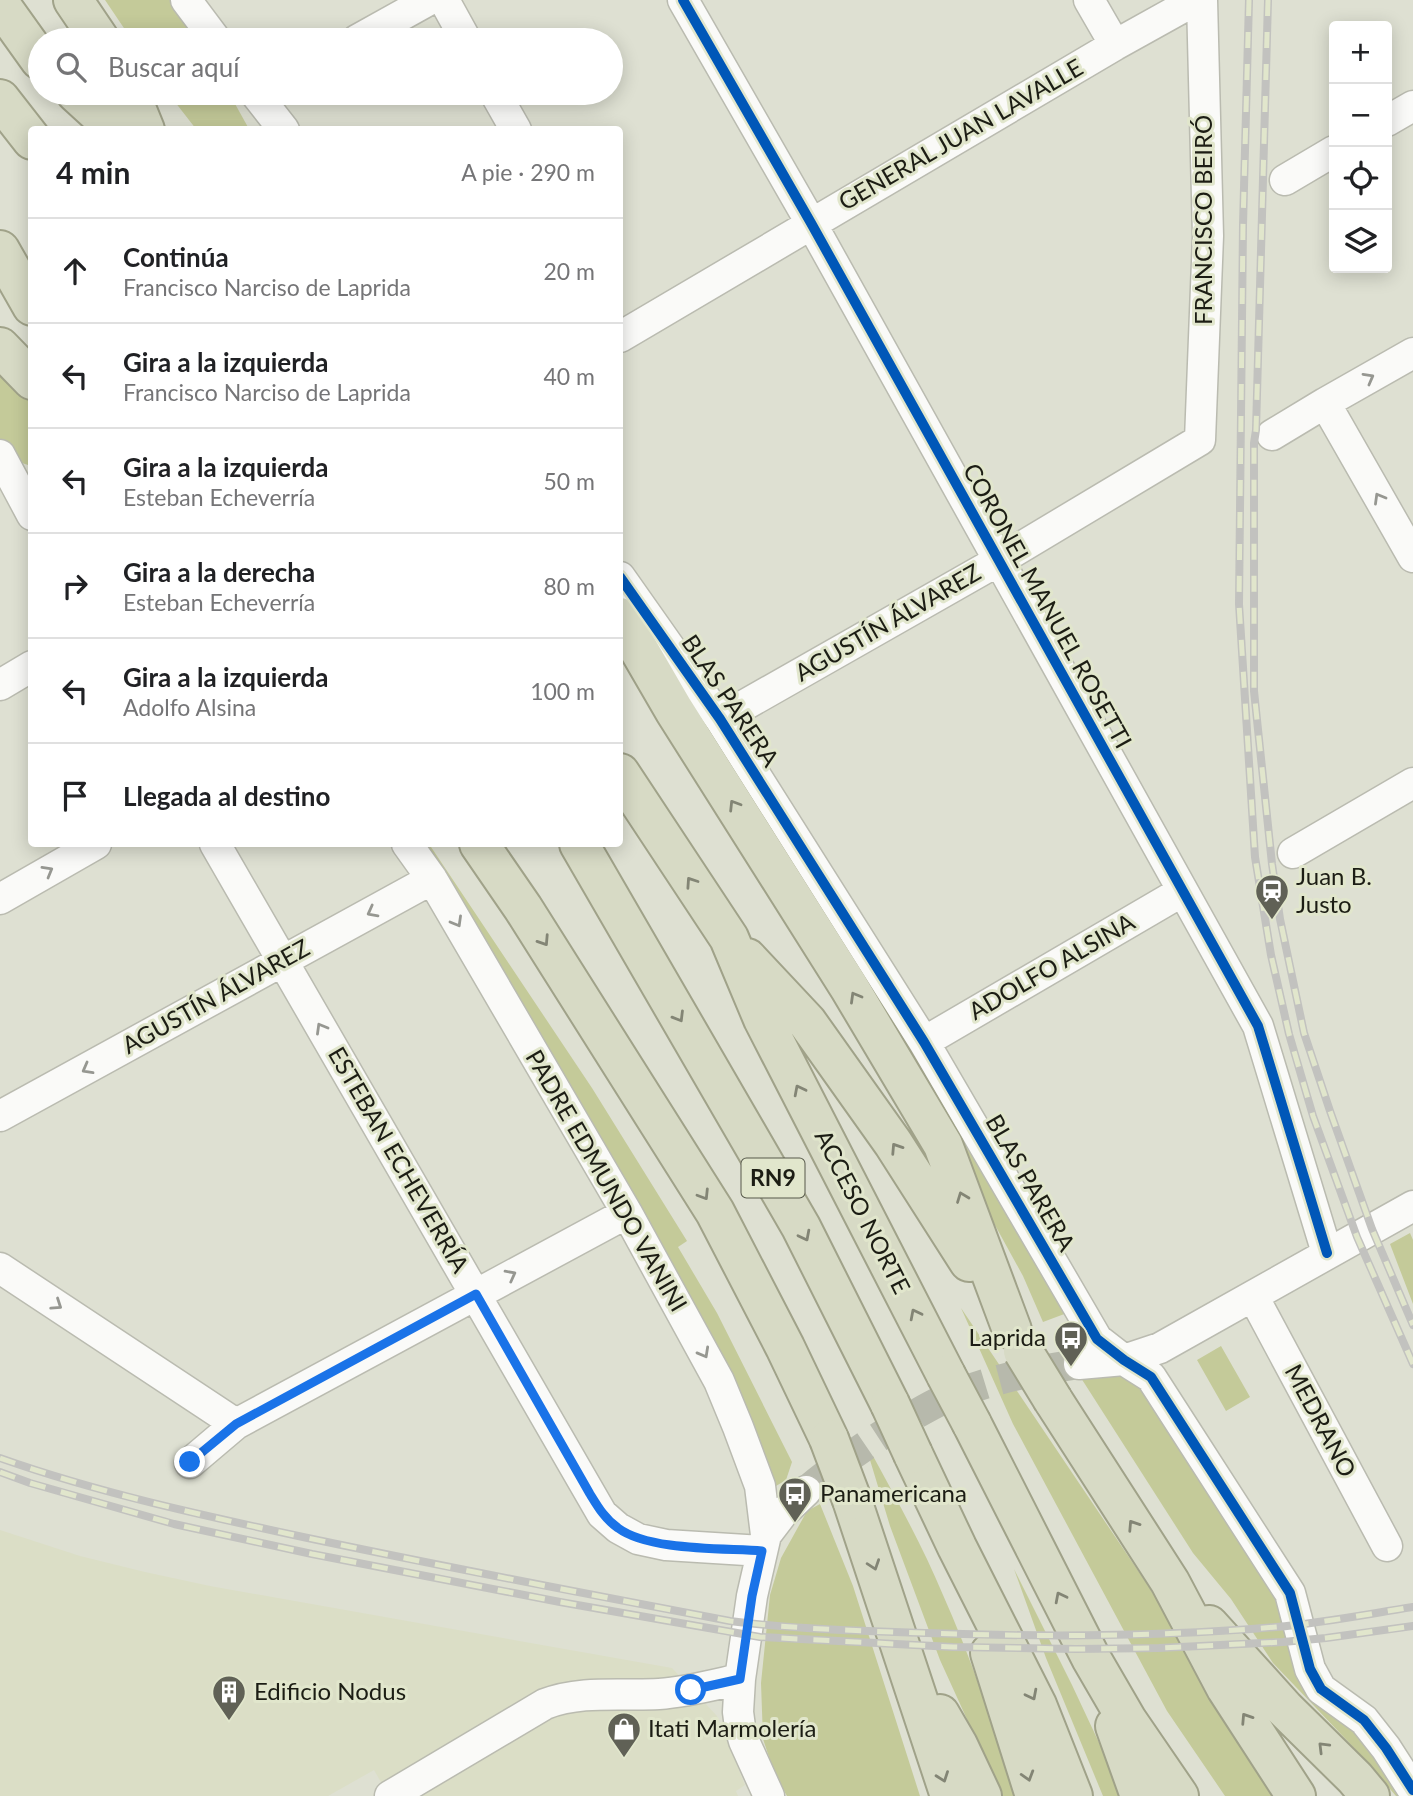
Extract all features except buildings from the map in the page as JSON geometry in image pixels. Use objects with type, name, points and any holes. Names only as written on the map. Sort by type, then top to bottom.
[{"type":"highway","points":[[73,0],[92,28]]},
{"type":"highway","points":[[0,4],[28,43]]},
{"type":"highway","points":[[0,99],[28,135]]},
{"type":"highway","points":[[89,105],[112,126]]},
{"type":"highway","points":[[135,105],[143,126]]},
{"type":"highway","points":[[0,222],[28,246]]},
{"type":"highway","points":[[0,250],[28,299]]},
{"type":"highway","points":[[0,347],[28,376]]},
{"type":"highway","points":[[623,622],[674,710],[849,986],[943,1145],[1017,1340]]},
{"type":"highway","name":"ACCESO NORTE","points":[[623,778],[729,939],[763,1019],[1091,1658]]},
{"type":"highway","points":[[481,847],[715,1212],[785,1347],[829,1439],[852,1500],[950,1796]]},
{"type":"highway","points":[[552,847],[644,959]]},
{"type":"highway","name":"RN9","points":[[581,847],[801,1227],[890,1404],[957,1547]]},
{"type":"highway","points":[[729,939],[807,1022],[893,1143],[1170,1582],[1226,1688],[1296,1796]]},
{"type":"highway","points":[[957,1547],[1035,1796]]},
{"type":"highway","points":[[957,1547],[1037,1704],[1073,1796]]},
{"type":"highway","points":[[1170,1582],[1285,1709],[1370,1796]]},
{"type":"highway","points":[[900,1642],[958,1745],[982,1796]]},
{"type":"highway","points":[[1091,1658],[1127,1720],[1179,1796]]},
{"type":"highway","points":[[1091,1658],[1140,1796]]},
{"type":"highway","points":[[1127,1720],[1195,1796]]},
{"type":"street","points":[[186,0],[207,28]]},
{"type":"street","points":[[379,28],[429,0]]},
{"type":"street","points":[[444,0],[459,28]]},
{"type":"street","name":"CORONEL MANUEL ROSETTI","points":[[683,0],[811,223],[1181,892],[1258,1026],[1327,1253]]},
{"type":"street","points":[[1089,0],[1115,45]]},
{"type":"street","name":"GENERAL JUAN LAVALLE","points":[[623,328],[1196,0]]},
{"type":"street","name":"FRANCISCO BEIRÓ","points":[[1200,440],[1208,236],[1202,0]]},
{"type":"street","points":[[267,105],[281,126]]},
{"type":"street","points":[[502,105],[514,126]]},
{"type":"street","points":[[1392,118],[1413,106]]},
{"type":"street","points":[[1285,180],[1329,154]]},
{"type":"street","points":[[1272,435],[1413,353]]},
{"type":"street","points":[[1325,402],[1413,557]]},
{"type":"street","name":"AGUSTÍN ÁLVAREZ","points":[[720,719],[998,561],[1200,440]]},
{"type":"street","points":[[12,464],[28,504]]},
{"type":"street","name":"BLAS PARERA","points":[[623,581],[720,719],[924,1042],[1097,1339],[1150,1377],[1290,1592],[1310,1670],[1321,1689],[1364,1720],[1413,1790]]},
{"type":"street","points":[[0,685],[28,668]]},
{"type":"street","points":[[1293,853],[1413,783]]},
{"type":"street","points":[[0,899],[91,847]]},
{"type":"street","name":"ESTEBAN ECHEVERRÍA","points":[[217,847],[602,1514],[618,1528],[638,1539],[666,1545],[764,1543]]},
{"type":"street","name":"PADRE EDMUNDO VANINI","points":[[409,847],[432,879],[627,1213],[719,1381],[760,1486],[764,1543]]},
{"type":"street","name":"AGUSTÍN ÁLVAREZ","points":[[0,1116],[432,879]]},
{"type":"street","name":"ADOLFO ALSINA","points":[[924,1042],[1181,892]]},
{"type":"street","points":[[1079,1364],[1124,1360],[1160,1348],[1327,1253],[1412,1209]]},
{"type":"street","points":[[190,1462],[236,1424],[627,1213]]},
{"type":"street","points":[[0,1268],[236,1424]]},
{"type":"street","name":"MEDRANO","points":[[1253,1296],[1388,1546]]},
{"type":"street","points":[[769,1796],[744,1741],[738,1712],[740,1679],[752,1596],[764,1543],[782,1514],[806,1491]]},
{"type":"street","points":[[390,1796],[545,1704],[560,1698],[577,1695],[674,1693],[740,1679]]},
{"type":"shaded area","points":[[0,1530],[80,1556],[210,1586],[672,1668],[717,1716],[745,1785],[736,1791],[738,1796],[389,1796],[374,1770],[328,1796],[0,1796]]},
{"type":"green space","points":[[105,0],[179,0],[194,28],[124,28]]},
{"type":"green space","points":[[177,105],[236,105],[247,126],[194,126]]},
{"type":"green space","points":[[0,367],[28,395],[28,465],[16,461],[0,442]]},
{"type":"green space","points":[[733,756],[1067,1313],[1043,1322],[1023,1276]]},
{"type":"green space","points":[[421,847],[431,847],[592,1088],[687,1241],[678,1247],[717,1313],[792,1462],[786,1480],[776,1486],[758,1435],[688,1295]]},
{"type":"green space","points":[[1410,1233],[1413,1240],[1413,1304],[1390,1244]]},
{"type":"green space","points":[[961,1308],[1145,1581],[1280,1796],[1225,1796],[1167,1711],[1013,1424]]},
{"type":"green space","points":[[1221,1346],[1250,1397],[1226,1411],[1197,1360]]},
{"type":"green space","points":[[1120,1365],[1141,1382],[1286,1598],[1336,1710],[1412,1796],[1396,1796],[1273,1663],[1231,1599],[1193,1553],[1081,1378]]},
{"type":"green space","points":[[873,1456],[919,1542],[954,1620],[1017,1796],[1002,1796],[940,1660],[890,1526],[870,1460]]},
{"type":"green space","points":[[820,1504],[853,1586],[920,1796],[787,1796],[776,1778],[763,1739],[761,1683],[770,1595],[781,1558],[807,1511]]},
{"type":"green space","points":[[1014,1569],[1124,1796],[1103,1796],[1046,1658]]},
{"type":"tunnel","points":[[806,1491],[870,1443],[944,1399],[1006,1378],[1079,1364]]},
{"type":"railway","points":[[1249,0],[1243,225],[1239,604],[1255,857],[1271,955],[1289,1034],[1313,1116],[1357,1237],[1413,1364]]},
{"type":"railway","points":[[1268,0],[1254,443],[1254,691],[1272,864],[1280,919],[1304,1033],[1372,1229],[1413,1325]]},
{"type":"railway","points":[[0,1458],[112,1493],[265,1529],[516,1580],[754,1624],[970,1634],[1145,1634],[1293,1625],[1413,1607]]},
{"type":"railway","points":[[0,1472],[174,1524],[312,1554],[760,1637],[953,1647],[1159,1648],[1283,1642],[1413,1626]]},
{"type":"cycle path","points":[[683,0],[811,223],[1258,1026],[1327,1253]]},
{"type":"cycle path","points":[[623,581],[720,719],[924,1042],[1097,1339],[1151,1377],[1290,1593],[1310,1669],[1321,1689],[1364,1720],[1413,1790]]},
{"type":"place","name":"Juan B. Justo","points":[[1272,921]]},
{"type":"place","name":"Laprida","points":[[1071,1368]]},
{"type":"place","name":"Panamericana","points":[[795,1524]]},
{"type":"place","name":"Edificio Nodus","points":[[229,1722]]},
{"type":"place","name":"Itati Marmolería","points":[[624,1759]]},
{"type":"route","points":[[190,1462],[236,1424],[476,1294],[602,1514],[618,1528],[638,1539],[666,1545],[762,1551],[752,1596],[740,1679],[691,1690]]}]
